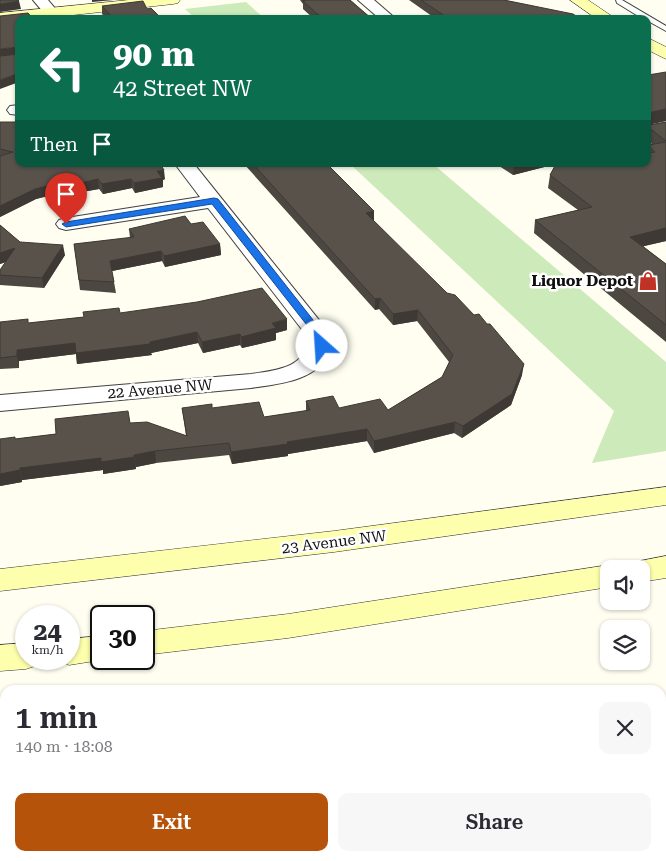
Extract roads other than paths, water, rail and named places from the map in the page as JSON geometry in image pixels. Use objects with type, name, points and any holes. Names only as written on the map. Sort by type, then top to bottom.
[{"type":"main road","points":[[61,15],[173,0]]},
{"type":"main road","points":[[577,0],[601,15]]},
{"type":"main road","points":[[0,18],[15,17]]},
{"type":"main road","points":[[651,45],[666,54]]},
{"type":"main road","name":"23 Avenue NW","points":[[0,580],[156,564],[478,524],[666,496]]},
{"type":"main road","points":[[650,570],[666,567]]},
{"type":"main road","points":[[155,642],[288,626],[600,577]]},
{"type":"main road","points":[[0,658],[15,657]]},
{"type":"street","points":[[40,0],[53,15]]},
{"type":"street","points":[[365,0],[384,15]]},
{"type":"street","points":[[186,167],[214,201]]},
{"type":"street","points":[[66,224],[214,201]]},
{"type":"street","name":"22 Avenue NW","points":[[0,403],[259,380],[292,372],[316,359],[322,346],[320,335],[214,201]]},
{"type":"lane","points":[[619,0],[619,2],[642,15]]},
{"type":"lane","points":[[651,20],[666,29]]},
{"type":"place","name":"Liquor Depot","points":[[648,281]]}]
